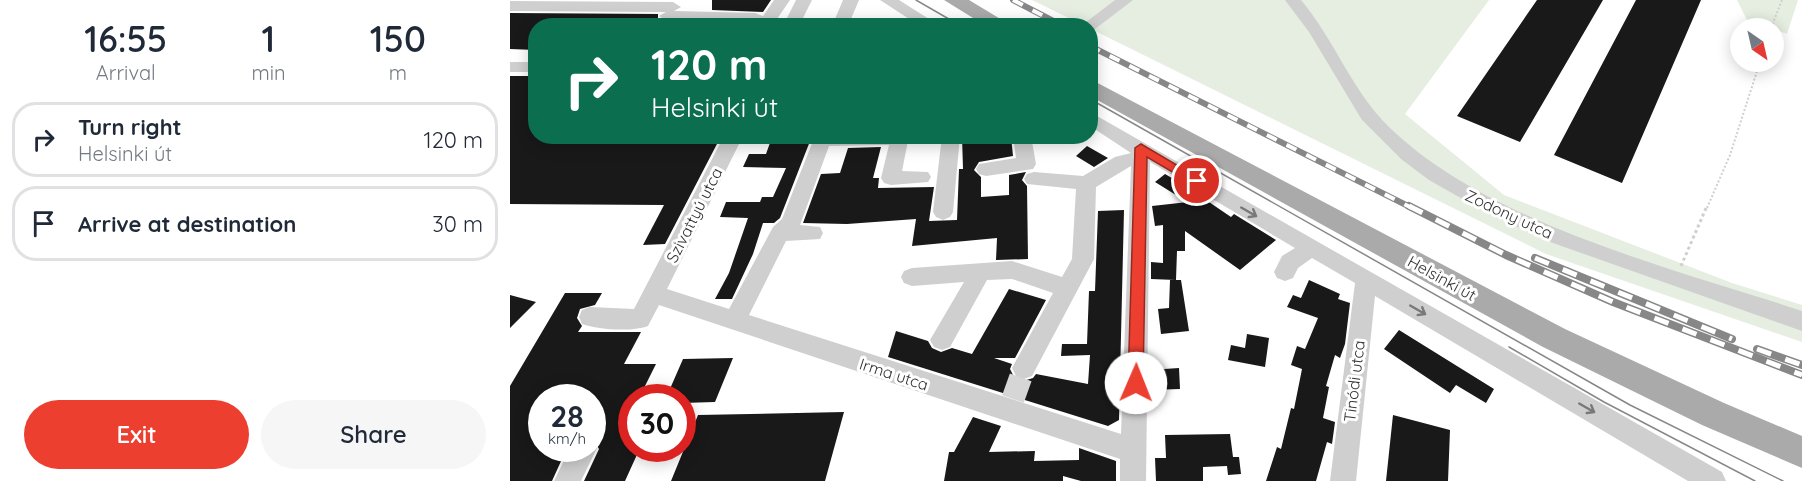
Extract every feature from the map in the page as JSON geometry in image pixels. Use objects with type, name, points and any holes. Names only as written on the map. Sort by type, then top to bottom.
[{"type":"main road","points":[[934,0],[966,18]]},
{"type":"main road","points":[[954,0],[987,18]]},
{"type":"main road","name":"Helsinki út","points":[[1098,77],[1558,326],[1610,352],[1790,432]]},
{"type":"main road","name":"Helsinki út","points":[[1098,90],[1554,338],[1713,414],[1802,452]]},
{"type":"street","points":[[772,18],[782,0]]},
{"type":"street","points":[[795,18],[804,0]]},
{"type":"street","points":[[843,18],[851,0]]},
{"type":"street","points":[[888,0],[918,18]]},
{"type":"street","points":[[1098,19],[1125,0]]},
{"type":"street","name":"Zodony utca","points":[[1293,0],[1322,38],[1353,97],[1367,116],[1384,134],[1458,189],[1560,238],[1802,321]]},
{"type":"street","points":[[510,6],[755,18]]},
{"type":"street","points":[[510,67],[528,67]]},
{"type":"street","points":[[1098,123],[1141,152],[1713,481]]},
{"type":"street","name":"Szivattyú utca","points":[[590,317],[640,319],[730,144]]},
{"type":"street","points":[[734,322],[780,233],[791,223],[821,144]]},
{"type":"street","points":[[898,144],[891,178],[921,177]]},
{"type":"street","points":[[943,212],[950,144]]},
{"type":"street","points":[[986,169],[1026,165],[1023,144]]},
{"type":"street","points":[[1034,178],[1057,178],[1086,184],[1141,152]]},
{"type":"street","points":[[1133,481],[1141,152]]},
{"type":"street","points":[[1024,368],[1083,258],[1086,184]]},
{"type":"street","points":[[780,233],[813,233]]},
{"type":"street","points":[[1285,272],[1290,262],[1310,248]]},
{"type":"street","points":[[912,277],[1012,270],[1067,288]]},
{"type":"street","points":[[942,340],[981,272]]},
{"type":"street","name":"Tinódi utca","points":[[1342,481],[1366,280]]},
{"type":"street","name":"Irma utca","points":[[654,294],[734,322],[1011,405],[1134,452]]},
{"type":"street","points":[[567,481],[577,462]]},
{"type":"path","points":[[1775,18],[1782,0]]},
{"type":"path","points":[[1675,278],[1730,155],[1757,72]]},
{"type":"shaded area","points":[[1032,0],[1489,0],[1405,114],[1504,195],[1732,283],[1802,305],[1802,342],[1546,254],[1098,32],[1098,18],[1069,18]]},
{"type":"shaded area","points":[[1737,0],[1798,0],[1787,34],[1784,33],[1784,18],[1746,18]]},
{"type":"building","points":[[712,0],[771,0],[763,12],[712,10]]},
{"type":"building","points":[[1537,0],[1603,0],[1520,142],[1457,116]]},
{"type":"building","points":[[1636,0],[1701,0],[1622,183],[1554,155]]},
{"type":"building","points":[[510,13],[658,14],[658,18],[528,18],[528,50],[510,49]]},
{"type":"building","points":[[510,76],[528,76],[528,144],[717,144],[665,244],[643,245],[664,205],[510,204]]},
{"type":"building","points":[[770,144],[809,144],[780,218],[774,223],[763,223],[753,254],[732,299],[715,299],[729,273],[748,218],[720,217],[726,202],[760,202],[762,197],[773,197],[786,168],[743,167],[749,154],[766,154]]},
{"type":"building","points":[[962,144],[1012,144],[1013,156],[979,162],[974,170],[981,177],[981,197],[1009,195],[1009,175],[1026,172],[1022,180],[1027,186],[1028,259],[996,260],[997,238],[912,246],[916,219],[847,224],[803,223],[821,174],[840,173],[848,148],[881,147],[873,178],[879,178],[878,188],[934,187],[929,221],[957,220],[959,169],[963,169]]},
{"type":"building","points":[[1087,146],[1108,158],[1094,167],[1076,156]]},
{"type":"building","points":[[1165,174],[1194,191],[1184,200],[1155,182]]},
{"type":"building","points":[[1206,200],[1231,217],[1234,214],[1276,240],[1240,270],[1185,231],[1185,251],[1177,251],[1176,280],[1151,279],[1151,262],[1163,263],[1163,225],[1155,226],[1152,206]]},
{"type":"building","points":[[1124,210],[1119,420],[1108,426],[888,357],[896,331],[928,341],[932,348],[941,352],[952,348],[972,354],[1009,289],[1046,300],[1015,358],[994,358],[1012,364],[1010,369],[1014,377],[1023,381],[1033,378],[1036,374],[1088,384],[1090,355],[1061,356],[1062,344],[1087,344],[1089,291],[1095,291],[1098,211]]},
{"type":"building","points":[[1170,280],[1181,280],[1189,331],[1161,334],[1158,309],[1169,308]]},
{"type":"building","points":[[1309,280],[1340,294],[1338,299],[1350,303],[1345,344],[1340,358],[1335,355],[1326,386],[1329,387],[1323,418],[1335,422],[1332,444],[1327,442],[1316,481],[1266,481],[1277,447],[1281,449],[1291,408],[1294,409],[1302,369],[1291,365],[1297,346],[1305,349],[1318,318],[1287,307],[1293,295],[1301,298]]},
{"type":"building","points":[[565,293],[602,293],[595,305],[580,309],[577,318],[582,326],[578,332],[641,332],[624,364],[656,364],[646,384],[618,384],[618,462],[634,462],[625,481],[584,481],[593,462],[606,462],[606,384],[528,384],[528,462],[561,462],[552,481],[510,481],[510,386]]},
{"type":"building","points":[[510,295],[536,302],[510,328]]},
{"type":"building","points":[[1399,330],[1494,389],[1486,403],[1456,385],[1450,393],[1384,349]]},
{"type":"building","points":[[1247,334],[1269,338],[1265,367],[1228,360],[1231,345],[1245,348]]},
{"type":"building","points":[[733,358],[715,402],[696,403],[696,384],[672,384],[683,359]]},
{"type":"building","points":[[1179,368],[1180,389],[1149,390],[1150,370]]},
{"type":"building","points":[[844,412],[825,481],[671,481],[679,462],[696,462],[698,415]]},
{"type":"building","points":[[1393,415],[1450,430],[1448,481],[1386,481]]},
{"type":"building","points":[[973,417],[1001,426],[989,452],[1035,451],[1034,461],[1079,460],[1079,448],[1116,461],[1116,481],[1081,481],[1063,476],[1063,481],[944,481],[949,452],[954,452]]},
{"type":"building","points":[[1230,434],[1233,457],[1239,457],[1241,474],[1228,475],[1227,466],[1203,467],[1203,481],[1156,481],[1155,458],[1166,458],[1165,435]]},
{"type":"tunnel","points":[[1013,399],[1024,368]]},
{"type":"tram line","points":[[916,0],[947,18]]},
{"type":"tram line","points":[[1098,104],[1630,405],[1783,481]]},
{"type":"tram line","points":[[1509,347],[1604,402],[1755,481]]},
{"type":"railway","points":[[1013,0],[1048,18]]},
{"type":"railway","points":[[1098,50],[1412,208]]},
{"type":"railway","points":[[1409,206],[1506,255],[1613,302],[1802,375]]},
{"type":"railway","points":[[1535,258],[1732,339]]},
{"type":"railway","points":[[1757,349],[1802,365]]},
{"type":"route","points":[[1136,383],[1141,148],[1197,181]]}]
